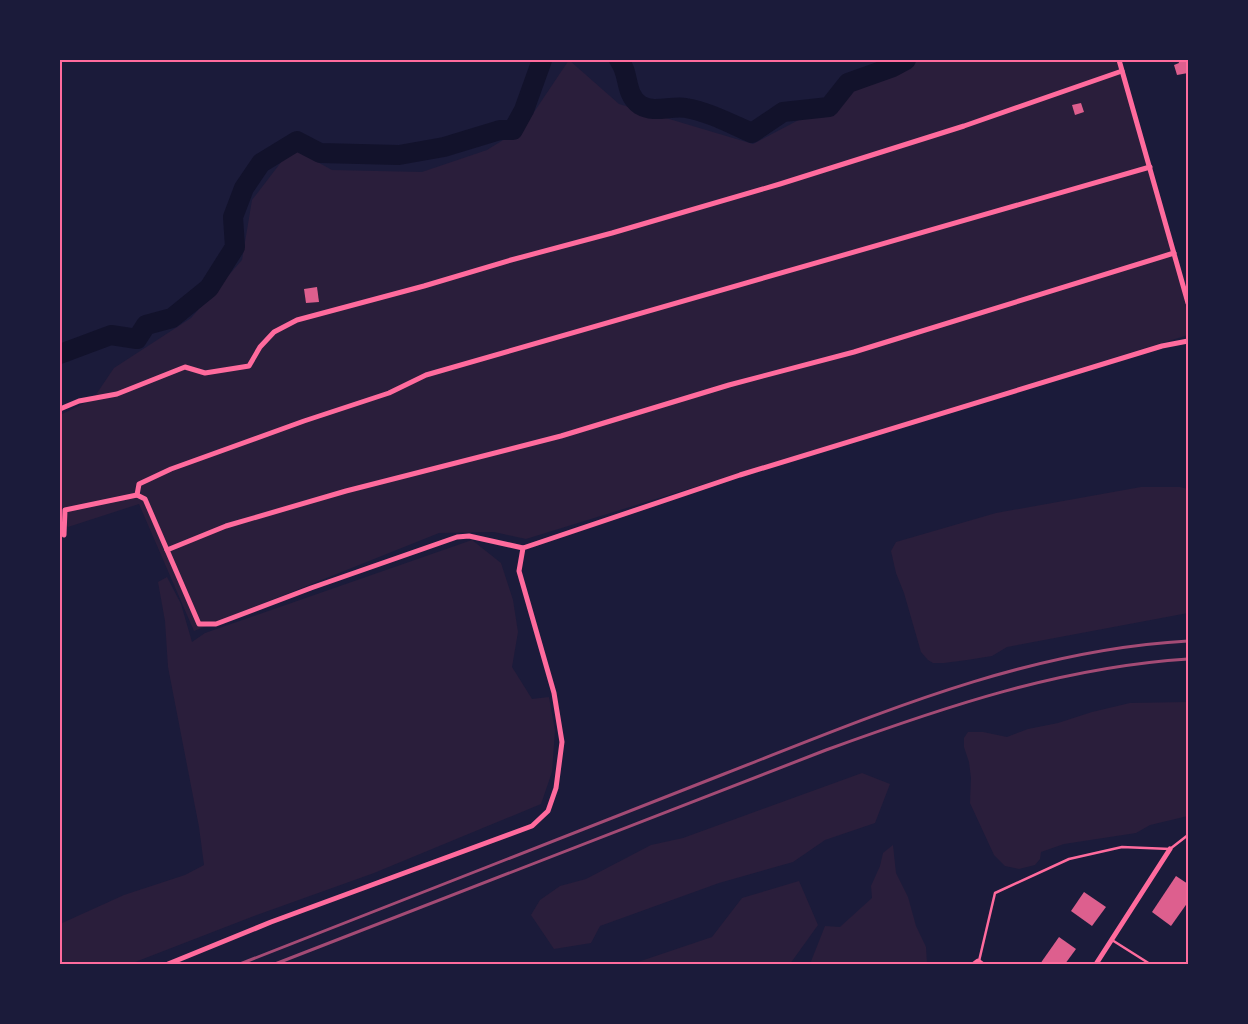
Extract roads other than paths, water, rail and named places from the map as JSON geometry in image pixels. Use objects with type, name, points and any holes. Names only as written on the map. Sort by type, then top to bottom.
[{"type":"street","points":[[1119,60],[1188,303]]},
{"type":"street","points":[[60,409],[79,400],[117,394],[185,367],[205,373],[249,366],[260,347],[274,332],[297,320],[424,286],[780,184],[964,126],[1122,72]]},
{"type":"street","points":[[137,495],[140,484],[171,469],[304,421],[389,393],[426,375],[1150,167]]},
{"type":"street","points":[[167,550],[226,526],[346,491],[561,436],[729,385],[854,352],[1174,253]]},
{"type":"street","points":[[62,535],[65,510],[137,495],[145,499],[199,624],[216,624],[311,588],[457,537],[469,536],[523,548],[740,476],[1162,346],[1188,341]]},
{"type":"street","points":[[60,528],[62,535]]},
{"type":"street","points":[[168,964],[270,922],[532,826],[548,811],[556,788],[562,742],[554,694],[519,571],[523,548]]},
{"type":"street","points":[[1096,964],[1170,849]]},
{"type":"lane","points":[[978,963],[995,893],[1069,859],[1122,847],[1170,849],[1188,835]]},
{"type":"lane","points":[[1112,940],[1150,964]]},
{"type":"waterway","points":[[60,354],[111,335],[137,339],[146,325],[172,318],[209,288],[235,247],[233,217],[244,188],[261,163],[297,141],[320,153],[399,155],[444,147],[500,130],[513,130],[524,110],[542,60]]},
{"type":"waterway","points":[[619,60],[625,71],[629,89],[640,105],[651,109],[680,107],[695,110],[752,133],[783,112],[829,107],[848,83],[893,67],[906,60]]},
{"type":"railway","points":[[240,964],[894,708],[1009,671],[1068,657],[1127,647],[1188,641]]},
{"type":"railway","points":[[275,964],[826,750],[959,704],[1049,680],[1141,663],[1188,659]]}]
